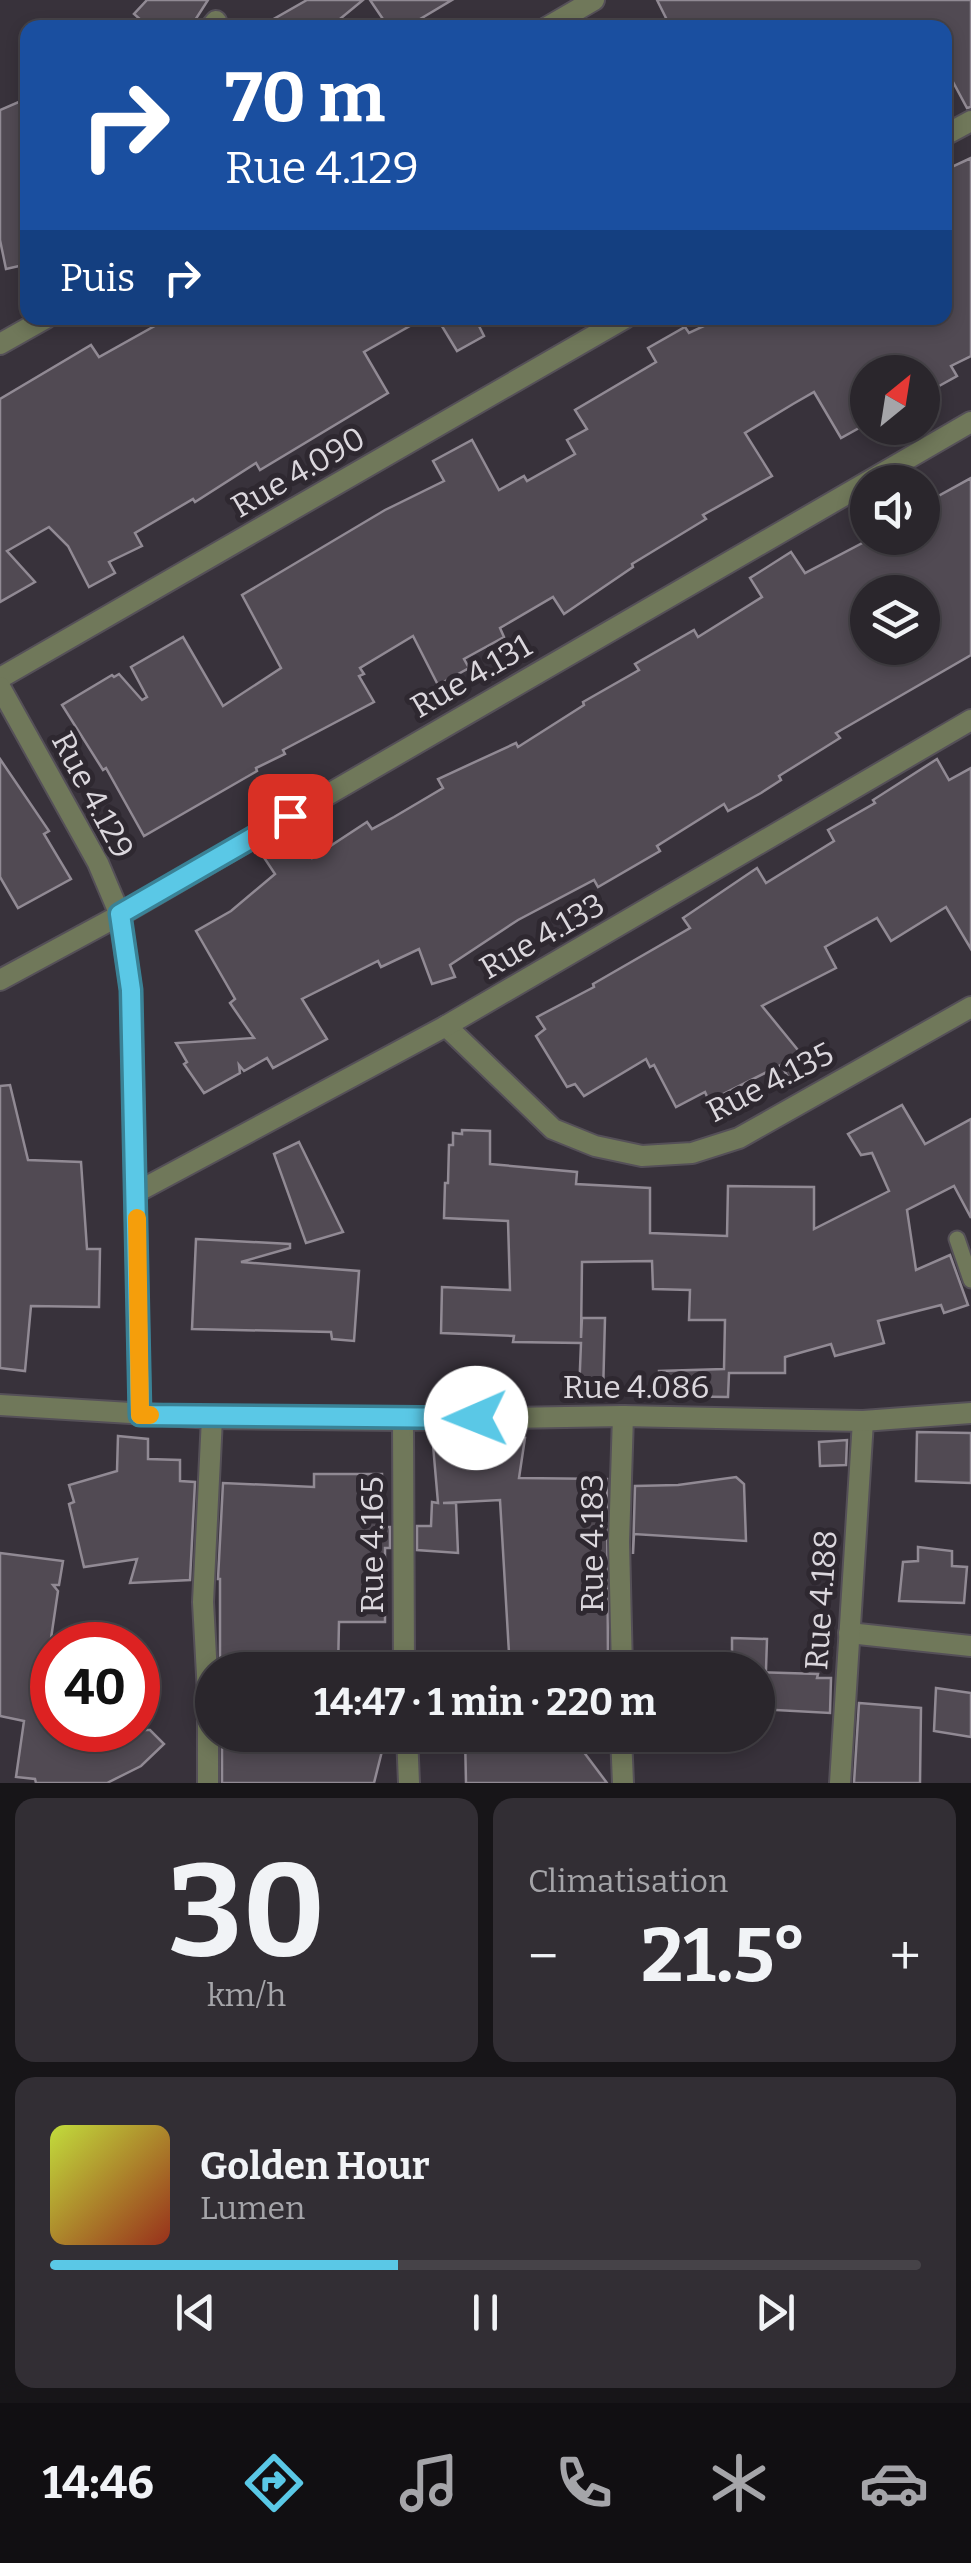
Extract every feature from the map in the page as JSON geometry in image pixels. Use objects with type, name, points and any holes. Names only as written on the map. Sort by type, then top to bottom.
[{"type":"street","points":[[560,20],[594,0]]},
{"type":"street","points":[[0,344],[34,325]]},
{"type":"street","name":"Rue 4.090","points":[[0,678],[614,325]]},
{"type":"street","name":"Rue 4.131","points":[[0,980],[971,422]]},
{"type":"street","name":"Rue 4.129","points":[[0,687],[98,863],[120,914],[131,990],[140,1415]]},
{"type":"street","name":"Rue 4.133","points":[[136,1192],[446,1026],[971,720]]},
{"type":"street","name":"Rue 4.135","points":[[446,1026],[554,1129],[595,1146],[642,1156],[692,1154],[739,1138],[971,1007]]},
{"type":"street","name":"Rue 4.086","points":[[0,1405],[212,1418],[402,1420],[623,1416],[863,1420],[971,1413]]},
{"type":"street","name":"Rue 4.183","points":[[622,1652],[619,1542],[623,1416]]},
{"type":"street","points":[[208,1783],[203,1602],[212,1418]]},
{"type":"street","name":"Rue 4.165","points":[[402,1420],[404,1652]]},
{"type":"street","name":"Rue 4.188","points":[[840,1783],[863,1420]]},
{"type":"street","points":[[849,1633],[971,1646]]},
{"type":"street","points":[[408,1752],[409,1783]]},
{"type":"street","points":[[621,1752],[622,1783]]},
{"type":"lane","points":[[958,1239],[971,1280]]},
{"type":"building","points":[[147,0],[208,0],[195,20],[141,20],[134,14]]},
{"type":"building","points":[[307,0],[363,0],[339,20],[272,20]]},
{"type":"building","points":[[370,0],[452,0],[418,20],[384,20]]},
{"type":"building","points":[[657,0],[971,0],[971,107],[967,108],[952,80],[952,20],[667,20]]},
{"type":"building","points":[[20,101],[20,266],[6,269],[0,240],[0,110]]},
{"type":"building","points":[[971,158],[971,356],[951,366],[957,376],[940,385],[940,355],[850,355],[850,433],[841,438],[814,392],[745,433],[772,476],[703,515],[706,519],[632,564],[633,567],[564,614],[553,597],[500,628],[504,637],[464,659],[469,668],[438,685],[413,636],[360,668],[364,674],[359,676],[374,702],[283,750],[285,754],[144,836],[106,768],[103,770],[62,705],[119,674],[142,700],[147,697],[131,667],[183,637],[223,706],[281,668],[242,595],[385,510],[444,481],[433,461],[472,440],[499,490],[524,476],[527,481],[575,454],[567,440],[587,429],[575,410],[656,362],[648,348],[685,327],[689,333],[706,325],[952,325],[952,167]]},
{"type":"building","points":[[156,325],[412,325],[364,352],[388,393],[260,470],[256,463],[195,502],[193,499],[135,533],[142,546],[109,562],[115,573],[89,587],[68,546],[49,527],[7,551],[35,582],[0,602],[0,399],[91,345],[99,357]]},
{"type":"building","points":[[441,325],[478,325],[484,336],[457,351]]},
{"type":"building","points":[[971,478],[971,655],[836,733],[840,738],[779,776],[781,780],[761,793],[728,811],[724,804],[657,846],[660,851],[598,887],[594,880],[518,920],[450,965],[455,977],[432,984],[419,949],[381,967],[378,961],[302,999],[327,1039],[273,1068],[267,1058],[244,1071],[239,1065],[240,1073],[204,1093],[184,1064],[187,1062],[176,1043],[254,1038],[230,1003],[235,999],[196,931],[231,911],[275,874],[259,850],[293,831],[312,858],[367,822],[372,829],[443,788],[438,779],[516,743],[518,747],[584,705],[583,702],[639,670],[635,664],[694,630],[698,637],[762,597],[750,578],[791,552],[805,573],[850,549],[850,555],[940,555],[940,495]]},
{"type":"building","points":[[0,759],[49,831],[44,834],[71,879],[18,908],[0,877]]},
{"type":"building","points":[[937,759],[949,780],[971,768],[971,949],[946,907],[891,941],[877,918],[825,947],[836,968],[762,1006],[815,1071],[793,1086],[781,1065],[709,1101],[705,1092],[676,1107],[654,1065],[650,1067],[646,1059],[584,1096],[575,1084],[567,1087],[536,1036],[545,1029],[537,1017],[690,928],[683,918],[757,868],[766,883],[834,841],[828,830],[875,803],[873,800]]},
{"type":"building","points":[[10,1085],[28,1160],[81,1162],[87,1249],[100,1249],[99,1307],[31,1306],[25,1371],[0,1368],[0,1086]]},
{"type":"building","points":[[902,1105],[925,1144],[971,1119],[971,1218],[954,1186],[907,1210],[916,1270],[950,1255],[968,1305],[944,1313],[941,1305],[878,1321],[884,1343],[835,1356],[831,1344],[785,1357],[785,1373],[729,1373],[728,1397],[660,1396],[659,1371],[724,1369],[725,1320],[689,1320],[690,1290],[653,1289],[652,1261],[582,1262],[581,1338],[582,1318],[605,1318],[603,1395],[579,1393],[581,1343],[513,1342],[514,1336],[441,1333],[442,1287],[510,1290],[508,1221],[444,1218],[453,1133],[490,1131],[490,1164],[577,1172],[576,1184],[650,1188],[650,1233],[727,1236],[728,1186],[814,1187],[814,1229],[889,1191],[872,1153],[861,1155],[848,1134]]},
{"type":"building","points":[[299,1142],[343,1232],[306,1243],[274,1154]]},
{"type":"building","points":[[196,1239],[290,1244],[290,1248],[241,1262],[359,1271],[354,1341],[332,1339],[331,1332],[192,1329]]},
{"type":"building","points":[[917,1432],[971,1433],[971,1483],[916,1481]]},
{"type":"building","points":[[432,1433],[525,1438],[519,1478],[607,1479],[608,1652],[509,1652],[500,1500],[443,1503],[456,1503],[458,1553],[417,1550],[417,1526],[431,1526],[432,1502],[438,1503]]},
{"type":"building","points":[[118,1436],[148,1439],[148,1459],[180,1460],[180,1481],[195,1482],[190,1580],[130,1583],[137,1559],[84,1567],[69,1504],[74,1502],[69,1485],[117,1471]]},
{"type":"building","points":[[847,1440],[846,1465],[820,1466],[819,1442]]},
{"type":"building","points":[[314,1474],[382,1474],[383,1527],[390,1527],[390,1548],[385,1548],[385,1622],[339,1622],[338,1652],[220,1652],[218,1579],[223,1483],[314,1487]]},
{"type":"building","points":[[736,1477],[744,1484],[746,1541],[634,1534],[633,1554],[635,1486]]},
{"type":"building","points":[[918,1547],[952,1551],[952,1566],[967,1567],[964,1603],[899,1601],[903,1562],[918,1561]]},
{"type":"building","points":[[0,1553],[63,1561],[59,1585],[53,1585],[58,1591],[53,1622],[30,1622],[30,1752],[156,1752],[141,1766],[107,1783],[36,1783],[35,1779],[16,1777],[24,1721],[0,1716]]},
{"type":"building","points":[[732,1638],[767,1639],[767,1652],[732,1652]]},
{"type":"building","points":[[775,1673],[831,1678],[830,1713],[775,1710]]},
{"type":"building","points":[[936,1688],[971,1693],[971,1737],[934,1731]]},
{"type":"building","points":[[859,1703],[921,1708],[920,1783],[854,1783]]},
{"type":"building","points":[[222,1752],[382,1752],[374,1783],[222,1783]]},
{"type":"building","points":[[465,1752],[584,1752],[607,1783],[466,1783]]},
{"type":"slow traffic","points":[[137,1218],[140,1415],[150,1415]]},
{"type":"route","points":[[290,816],[120,914],[131,990],[140,1415],[476,1418]]}]
